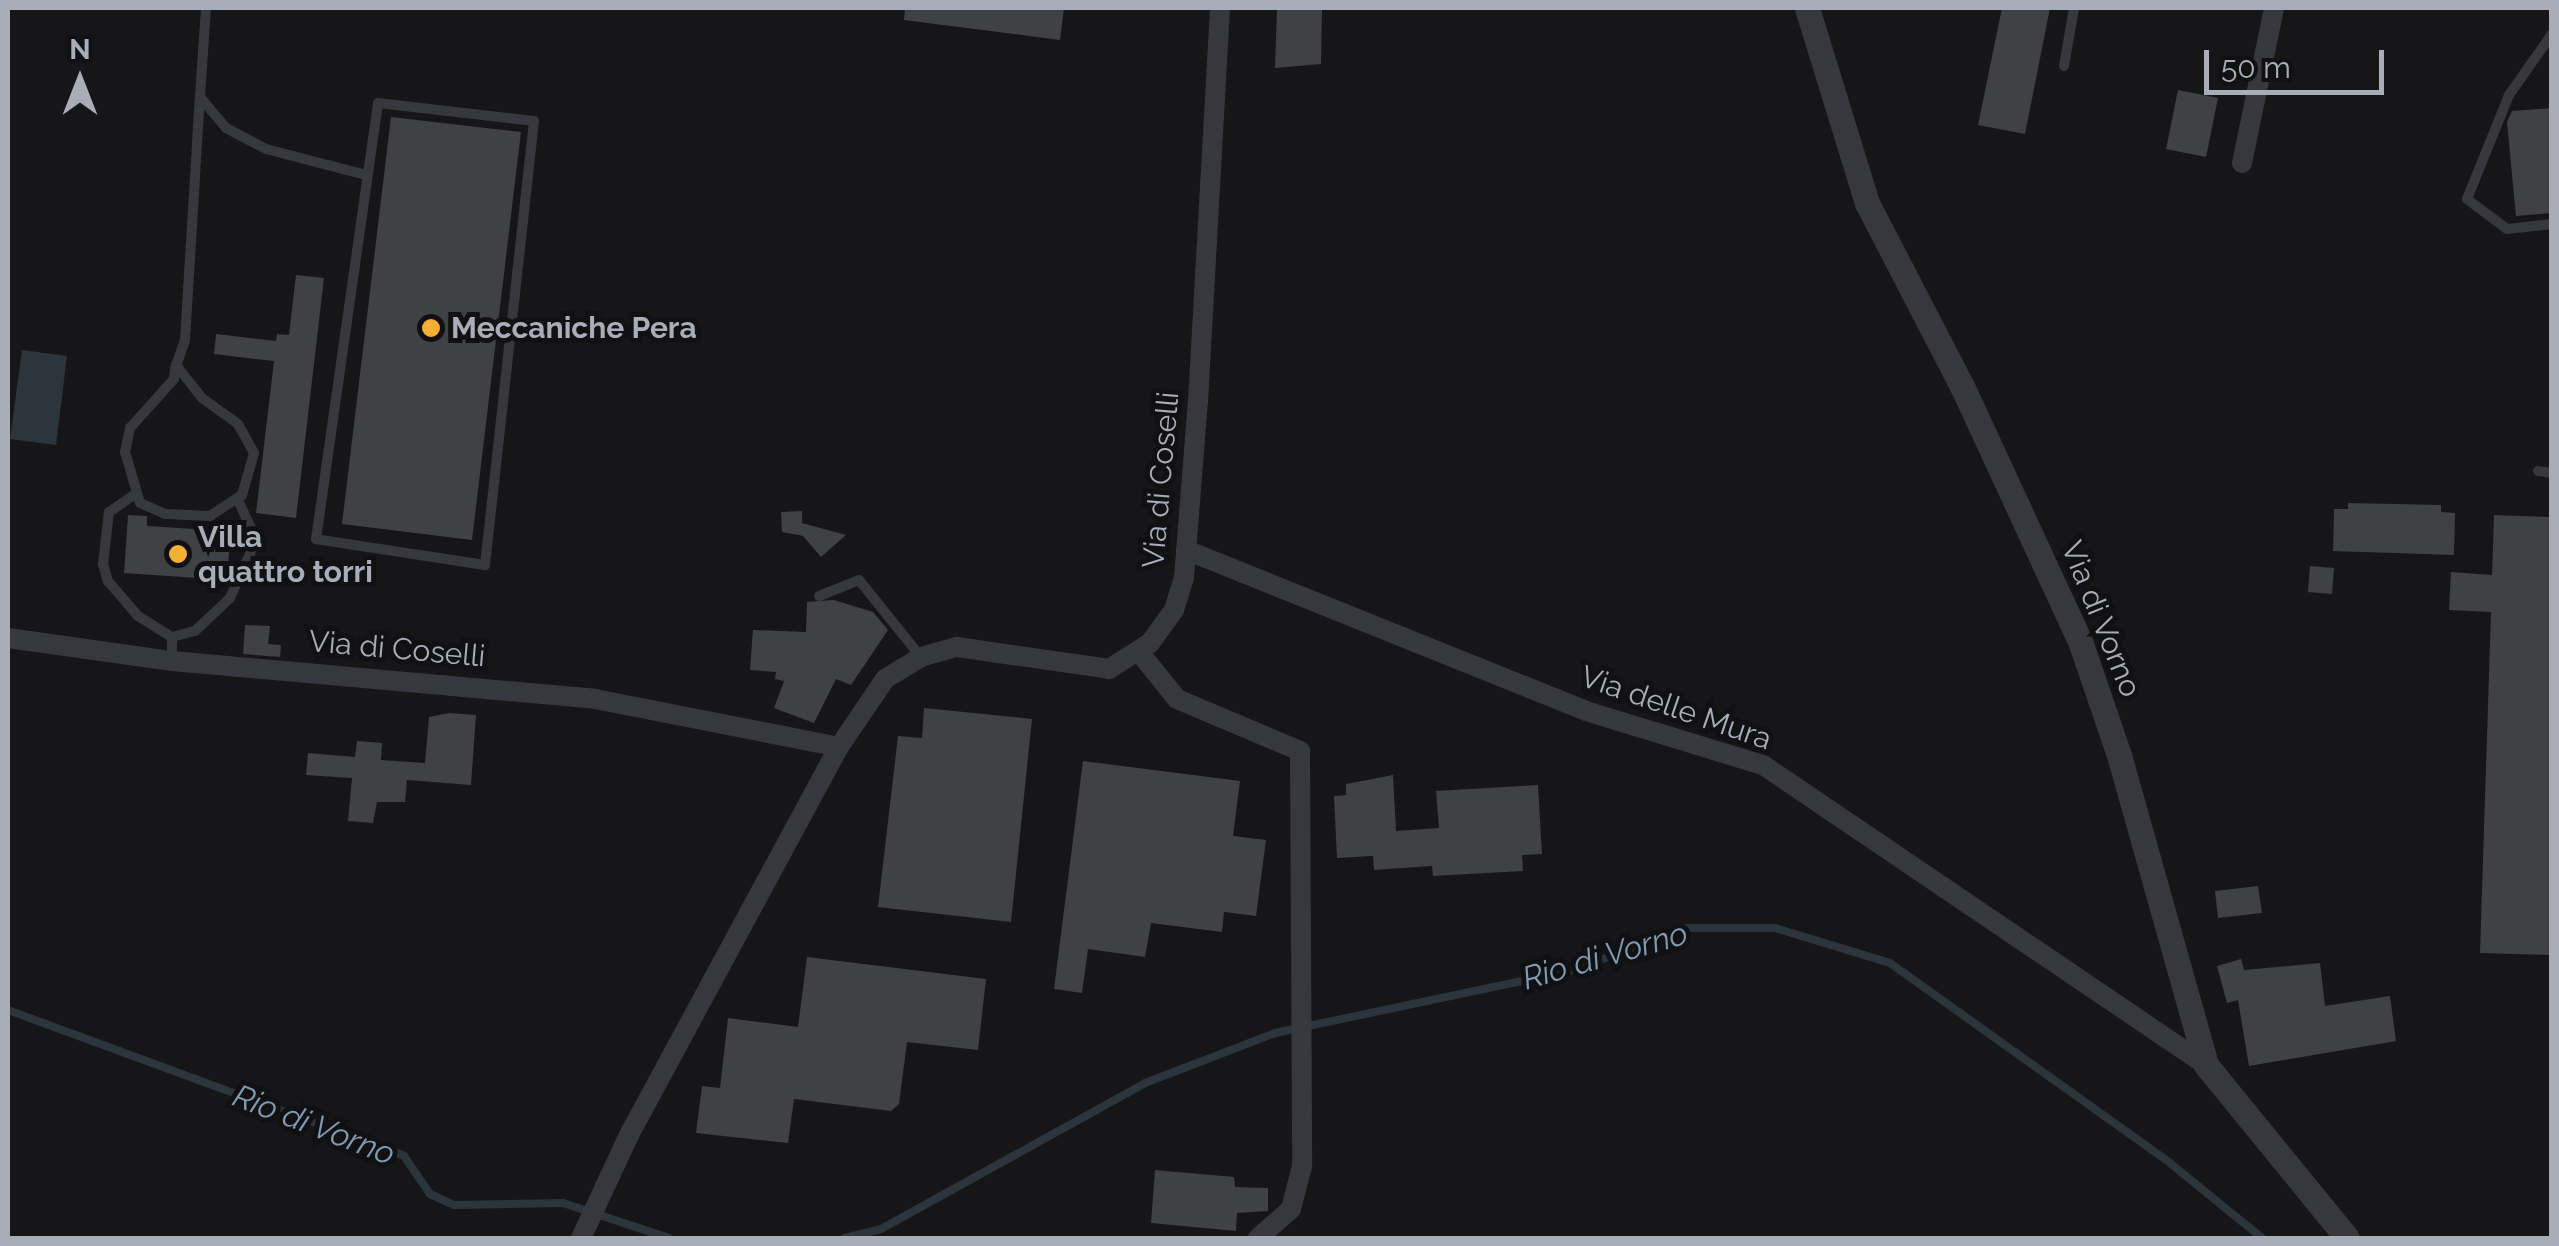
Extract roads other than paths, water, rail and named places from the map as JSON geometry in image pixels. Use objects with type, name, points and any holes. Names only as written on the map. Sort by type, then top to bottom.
[{"type":"street","name":"Via di Coselli","points":[[1140,652],[1174,610],[1186,550],[1220,8]]},
{"type":"street","name":"Via di Vorno","points":[[1807,8],[1867,204],[1962,386],[2080,644],[2119,755],[2206,1065],[2347,1238]]},
{"type":"street","points":[[2242,163],[2274,8]]},
{"type":"street","name":"Via delle Mura","points":[[1186,550],[1586,711],[1763,766],[2206,1065]]},
{"type":"street","name":"Via di Coselli","points":[[8,638],[172,661],[595,698],[839,747]]},
{"type":"street","points":[[582,1238],[603,1186],[839,747],[885,678],[921,657],[987,647],[1109,669],[1140,652],[1178,698],[1300,752],[1299,1192],[1258,1238]]},
{"type":"lane","points":[[176,365],[202,398],[250,438],[250,477],[238,500],[216,515],[186,518],[156,512],[135,494],[125,440],[174,379],[176,365],[184,340],[206,8]]},
{"type":"lane","points":[[2064,66],[2074,8]]},
{"type":"lane","points":[[2552,34],[2509,95],[2467,198],[2507,229],[2552,224]]},
{"type":"lane","points":[[200,97],[226,128],[266,148],[366,175]]},
{"type":"lane","points":[[378,103],[534,121],[484,565],[316,539],[366,175],[378,103]]},
{"type":"lane","points":[[2538,470],[2552,473]]},
{"type":"lane","points":[[135,494],[109,512],[103,564],[108,581],[138,616],[172,637],[195,631],[238,582],[255,537],[238,500]]},
{"type":"lane","points":[[818,596],[860,580],[921,657]]},
{"type":"lane","points":[[172,637],[172,661]]},
{"type":"waterway","name":"Rio di Vorno","points":[[845,1238],[881,1229],[1145,1083],[1275,1033],[1574,970],[1684,928],[1775,928],[1890,963],[2170,1163],[2262,1238]]},
{"type":"waterway","name":"Rio di Vorno","points":[[8,1010],[404,1156],[430,1194],[454,1205],[563,1203],[669,1238]]},
{"type":"place","name":"Meccaniche Pera","points":[[431,328]]},
{"type":"place","name":"Villa quattro torri","points":[[178,554]]}]
